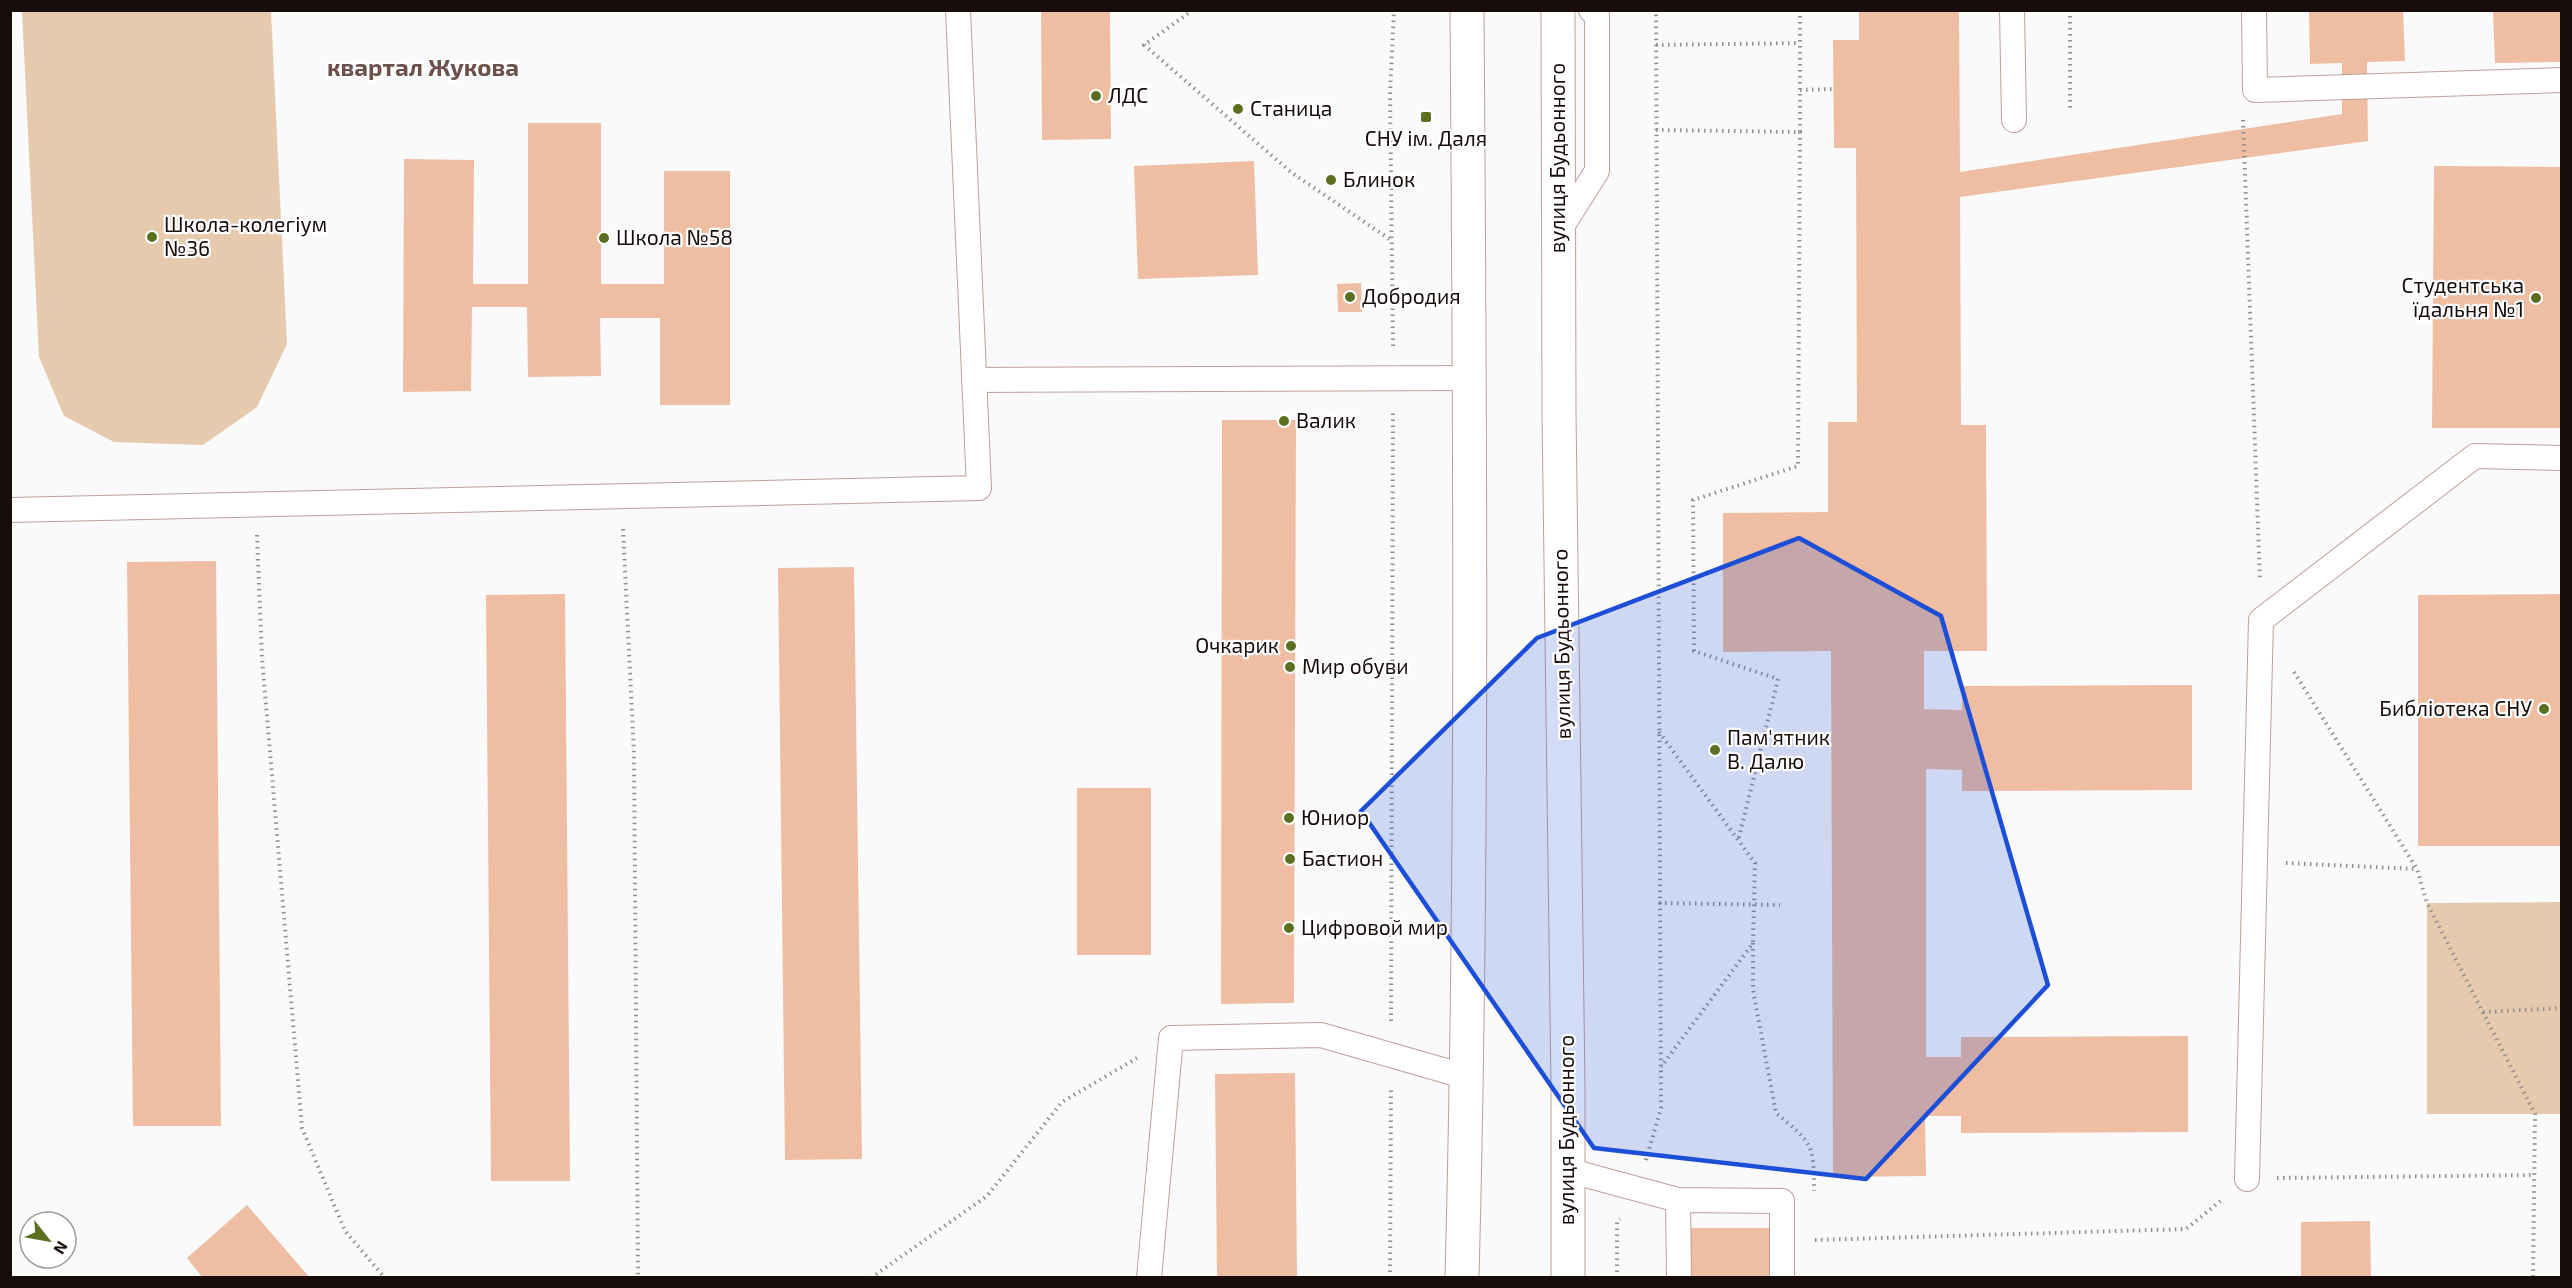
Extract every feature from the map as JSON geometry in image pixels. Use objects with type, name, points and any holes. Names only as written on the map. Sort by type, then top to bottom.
[{"type":"main road","points":[[1462,1278],[1467,1077],[1470,378],[1467,10]]},
{"type":"main road","name":"вулиця Будьонного","points":[[1558,10],[1568,1278]]},
{"type":"lane","points":[[10,510],[979,488],[957,10]]},
{"type":"lane","points":[[1559,231],[1597,171],[1597,16],[1591,10]]},
{"type":"lane","points":[[2012,10],[2014,120]]},
{"type":"lane","points":[[2254,10],[2255,90],[2562,80]]},
{"type":"lane","points":[[974,380],[1470,378]]},
{"type":"lane","points":[[2247,1179],[2261,620],[2475,456],[2562,458]]},
{"type":"lane","points":[[1149,1278],[1171,1038],[1321,1035],[1467,1077]]},
{"type":"lane","points":[[1567,1170],[1678,1200],[1782,1201],[1782,1278]]},
{"type":"lane","points":[[1678,1200],[1679,1278]]},
{"type":"path","points":[[1193,10],[1144,45],[1292,173],[1392,241]]},
{"type":"path","points":[[1390,1278],[1394,378],[1390,94],[1394,10]]},
{"type":"path","points":[[1617,1278],[1617,1221],[1634,1207],[1637,1189],[1661,1108],[1656,10]]},
{"type":"path","points":[[1738,841],[1778,679],[1694,651],[1693,501],[1798,466],[1800,10]]},
{"type":"path","points":[[2070,10],[2070,110]]},
{"type":"path","points":[[1656,45],[1800,43]]},
{"type":"path","points":[[1800,90],[1833,89]]},
{"type":"path","points":[[2255,90],[2243,116],[2261,620]]},
{"type":"path","points":[[1656,130],[1800,132]]},
{"type":"path","points":[[622,496],[634,754],[638,1278]]},
{"type":"path","points":[[256,505],[262,658],[302,1128],[345,1231],[385,1278]]},
{"type":"path","points":[[2293,670],[2417,869],[2427,903],[2535,1114],[2533,1278]]},
{"type":"path","points":[[1659,731],[1755,863],[1753,990],[1776,1113],[1803,1135],[1814,1155],[1814,1197]]},
{"type":"path","points":[[2255,862],[2417,869]]},
{"type":"path","points":[[1659,903],[1780,904]]},
{"type":"path","points":[[1660,1068],[1753,943]]},
{"type":"path","points":[[2483,1012],[2562,1008]]},
{"type":"path","points":[[872,1278],[987,1196],[1062,1102],[1171,1038]]},
{"type":"path","points":[[1815,1240],[2186,1229],[2247,1179],[2534,1175]]},
{"type":"path","points":[[1815,1229],[1815,1249]]},
{"type":"highlighted area","points":[[1799,538],[1941,616],[2048,985],[1866,1179],[1594,1148],[1361,811],[1537,638]]},
{"type":"shaded area","name":"Школа-колегіум №36","points":[[22,11],[271,11],[287,344],[257,407],[203,445],[114,442],[64,416],[39,357]]},
{"type":"shaded area","points":[[2561,902],[2561,1114],[2427,1114],[2427,903]]},
{"type":"building","points":[[1041,10],[1110,10],[1111,139],[1042,140]]},
{"type":"building","points":[[1859,10],[1959,10],[1960,172],[2342,114],[2342,63],[2310,64],[2309,10],[2403,10],[2405,61],[2367,62],[2368,141],[1960,197],[1961,425],[1986,425],[1987,651],[1924,651],[1924,709],[1962,710],[1962,686],[2192,685],[2192,790],[1962,791],[1962,770],[1926,769],[1926,1057],[1961,1057],[1961,1037],[2188,1036],[2188,1132],[1961,1133],[1961,1116],[1925,1116],[1926,1176],[1833,1177],[1831,651],[1723,652],[1723,513],[1828,512],[1828,422],[1857,422],[1856,148],[1834,148],[1833,40],[1859,40]]},
{"type":"building","points":[[2493,10],[2562,10],[2562,62],[2495,63]]},
{"type":"building","points":[[528,123],[601,123],[601,284],[664,284],[664,171],[730,171],[730,405],[660,405],[660,318],[600,318],[601,376],[528,377],[527,307],[472,307],[471,391],[403,392],[404,159],[474,160],[473,284],[528,284]]},
{"type":"building","points":[[1254,161],[1258,275],[1138,279],[1134,166]]},
{"type":"building","points":[[2434,166],[2562,167],[2562,428],[2432,428]]},
{"type":"building","points":[[1361,283],[1362,312],[1338,312],[1337,284]]},
{"type":"building","points":[[1222,420],[1296,420],[1294,1003],[1221,1004]]},
{"type":"building","points":[[216,561],[221,1126],[133,1126],[127,562]]},
{"type":"building","points":[[854,567],[862,1159],[785,1160],[778,568]]},
{"type":"building","points":[[565,594],[570,1181],[491,1181],[486,595]]},
{"type":"building","points":[[2562,594],[2562,846],[2418,846],[2418,595]]},
{"type":"building","points":[[1077,788],[1151,788],[1151,955],[1077,955]]},
{"type":"building","points":[[1295,1073],[1297,1278],[1217,1278],[1215,1074]]},
{"type":"building","points":[[247,1205],[310,1278],[203,1278],[187,1258]]},
{"type":"building","points":[[2370,1221],[2371,1278],[2301,1278],[2301,1222]]},
{"type":"building","points":[[1691,1228],[1773,1228],[1773,1278],[1691,1278]]},
{"type":"place","name":"ЛДС","points":[[1096,96]]},
{"type":"place","name":"Станица","points":[[1238,109]]},
{"type":"place","name":"СНУ ім. Даля","points":[[1426,117]]},
{"type":"place","name":"Блинок","points":[[1331,180]]},
{"type":"place","name":"Школа-колегіум №36","points":[[152,237]]},
{"type":"place","name":"Школа №58","points":[[604,238]]},
{"type":"place","name":"Добродия","points":[[1350,297]]},
{"type":"place","name":"Студентська їдальня №1","points":[[2536,298]]},
{"type":"place","name":"Валик","points":[[1284,421]]},
{"type":"place","name":"Очкарик","points":[[1291,646]]},
{"type":"place","name":"Мир обуви","points":[[1290,667]]},
{"type":"place","name":"Библіотека СНУ","points":[[2544,709]]},
{"type":"place","name":"Пам'ятник В. Далю","points":[[1715,750]]},
{"type":"place","name":"Юниор","points":[[1289,818]]},
{"type":"place","name":"Бастион","points":[[1290,859]]},
{"type":"place","name":"Цифровой мир","points":[[1289,928]]},
{"type":"district","name":"квартал Жукова","points":[[423,68]]}]
